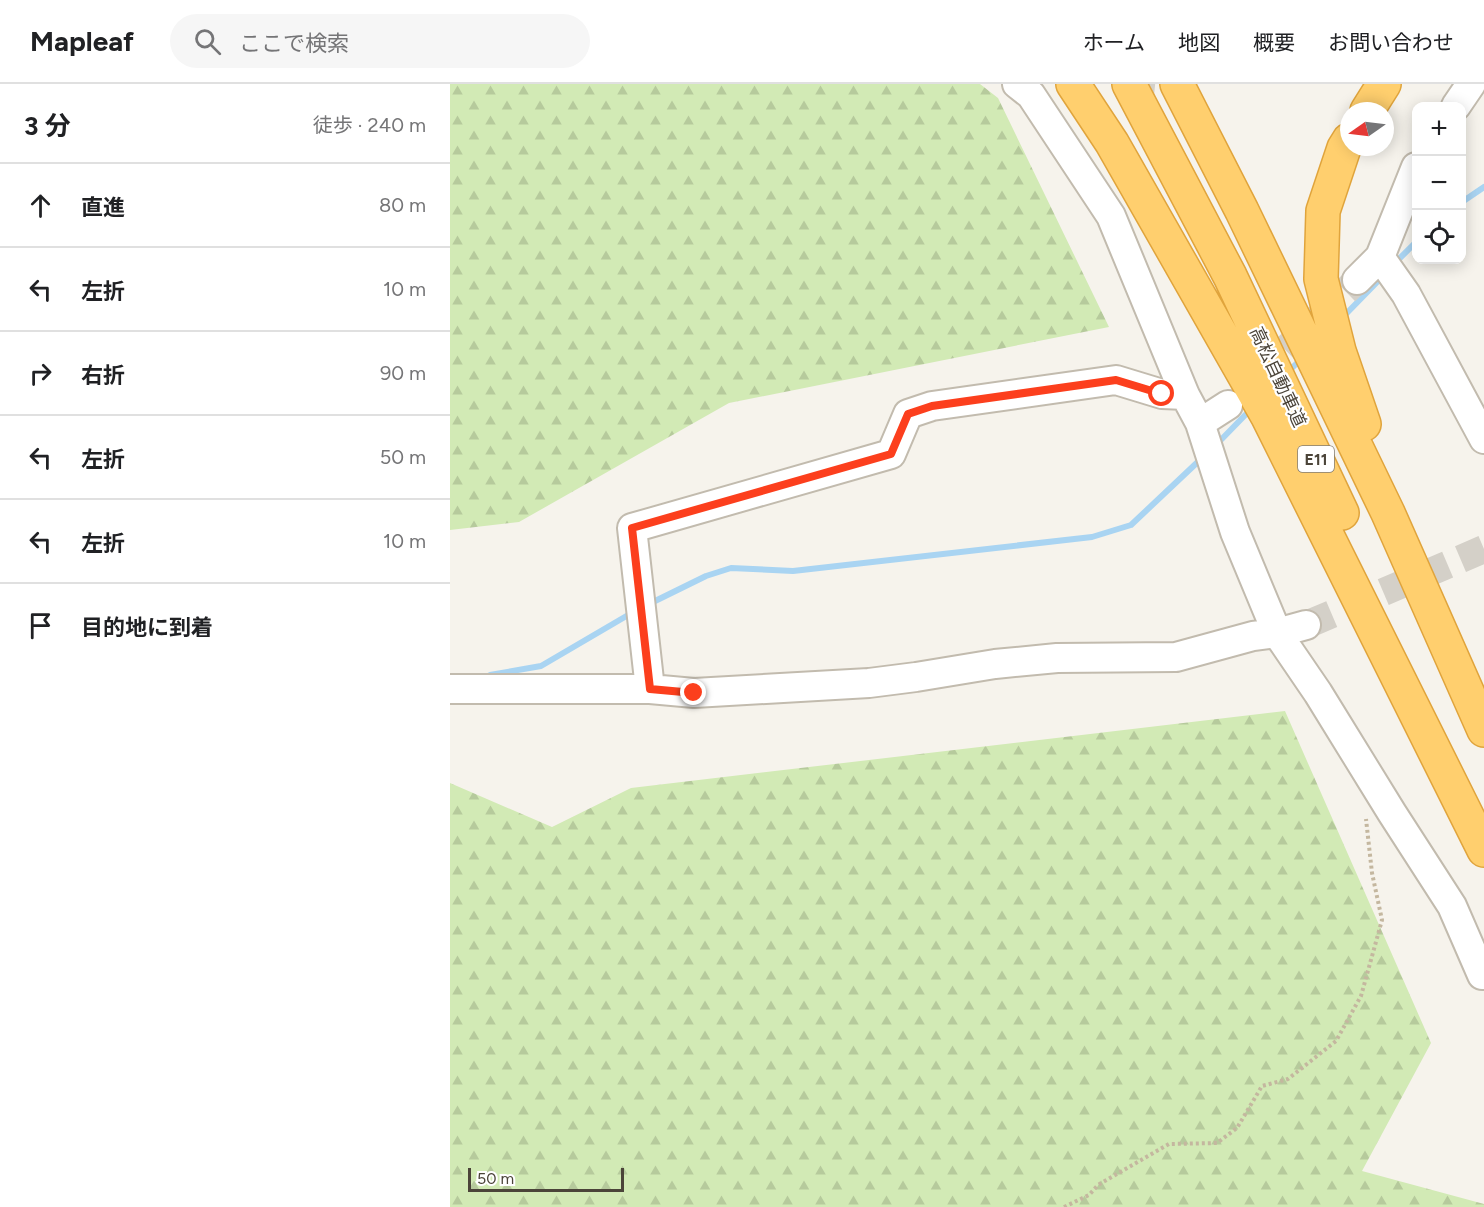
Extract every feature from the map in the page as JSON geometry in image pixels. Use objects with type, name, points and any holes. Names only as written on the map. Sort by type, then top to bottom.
[{"type":"highway","points":[[1073,84],[1112,143],[1267,415],[1484,850]]},
{"type":"highway","name":"高松自動車道","points":[[1129,84],[1230,276],[1355,541],[1484,842]]},
{"type":"highway","name":"E11","points":[[1177,84],[1242,211],[1388,513],[1484,730]]},
{"type":"highway","points":[[1373,102],[1384,84]]},
{"type":"highway","points":[[1341,156],[1323,211],[1321,279],[1339,351],[1363,417],[1388,513]]},
{"type":"street","points":[[1017,84],[1031,95],[1111,216],[1185,395],[1200,423],[1215,465],[1234,532],[1277,633],[1318,693],[1452,906],[1482,975]]},
{"type":"street","points":[[1459,102],[1471,84]]},
{"type":"street","points":[[1357,280],[1380,257],[1412,177]]},
{"type":"street","points":[[1380,257],[1406,294],[1484,439]]},
{"type":"street","points":[[650,689],[632,528],[891,454],[908,414],[932,406],[1116,380],[1162,394],[1185,395]]},
{"type":"street","points":[[1200,423],[1228,405]]},
{"type":"street","points":[[450,689],[650,689],[694,693],[869,682],[995,664],[1057,658],[1176,657],[1253,636],[1277,633],[1306,625]]},
{"type":"path","points":[[1064,1207],[1089,1195],[1098,1185],[1169,1144],[1217,1143],[1237,1128],[1262,1086],[1288,1079],[1336,1041],[1360,996],[1382,920],[1372,873],[1366,816]]},
{"type":"green space","points":[[450,84],[980,84],[998,98],[1109,327],[729,403],[519,522],[450,530]]},
{"type":"green space","points":[[1285,711],[1431,1043],[1362,1171],[1484,1204],[1484,1207],[450,1207],[450,783],[552,827],[631,788]]},
{"type":"waterway","points":[[1466,199],[1484,187]]},
{"type":"waterway","points":[[1394,264],[1412,246]]},
{"type":"waterway","points":[[1342,318],[1383,276]]},
{"type":"waterway","points":[[1287,373],[1303,357]]},
{"type":"waterway","points":[[1215,446],[1252,408]]},
{"type":"waterway","points":[[649,604],[706,576],[731,568],[793,571],[1092,537],[1131,525],[1203,457]]},
{"type":"waterway","points":[[490,675],[541,666],[635,611]]},
{"type":"tunnel","points":[[1122,84],[1173,89],[1192,84]]},
{"type":"tunnel","points":[[1255,379],[1357,280]]},
{"type":"tunnel","points":[[1306,625],[1484,549]]},
{"type":"route","points":[[694,693],[650,689],[632,528],[891,454],[908,414],[932,406],[1116,380],[1162,394]]}]
